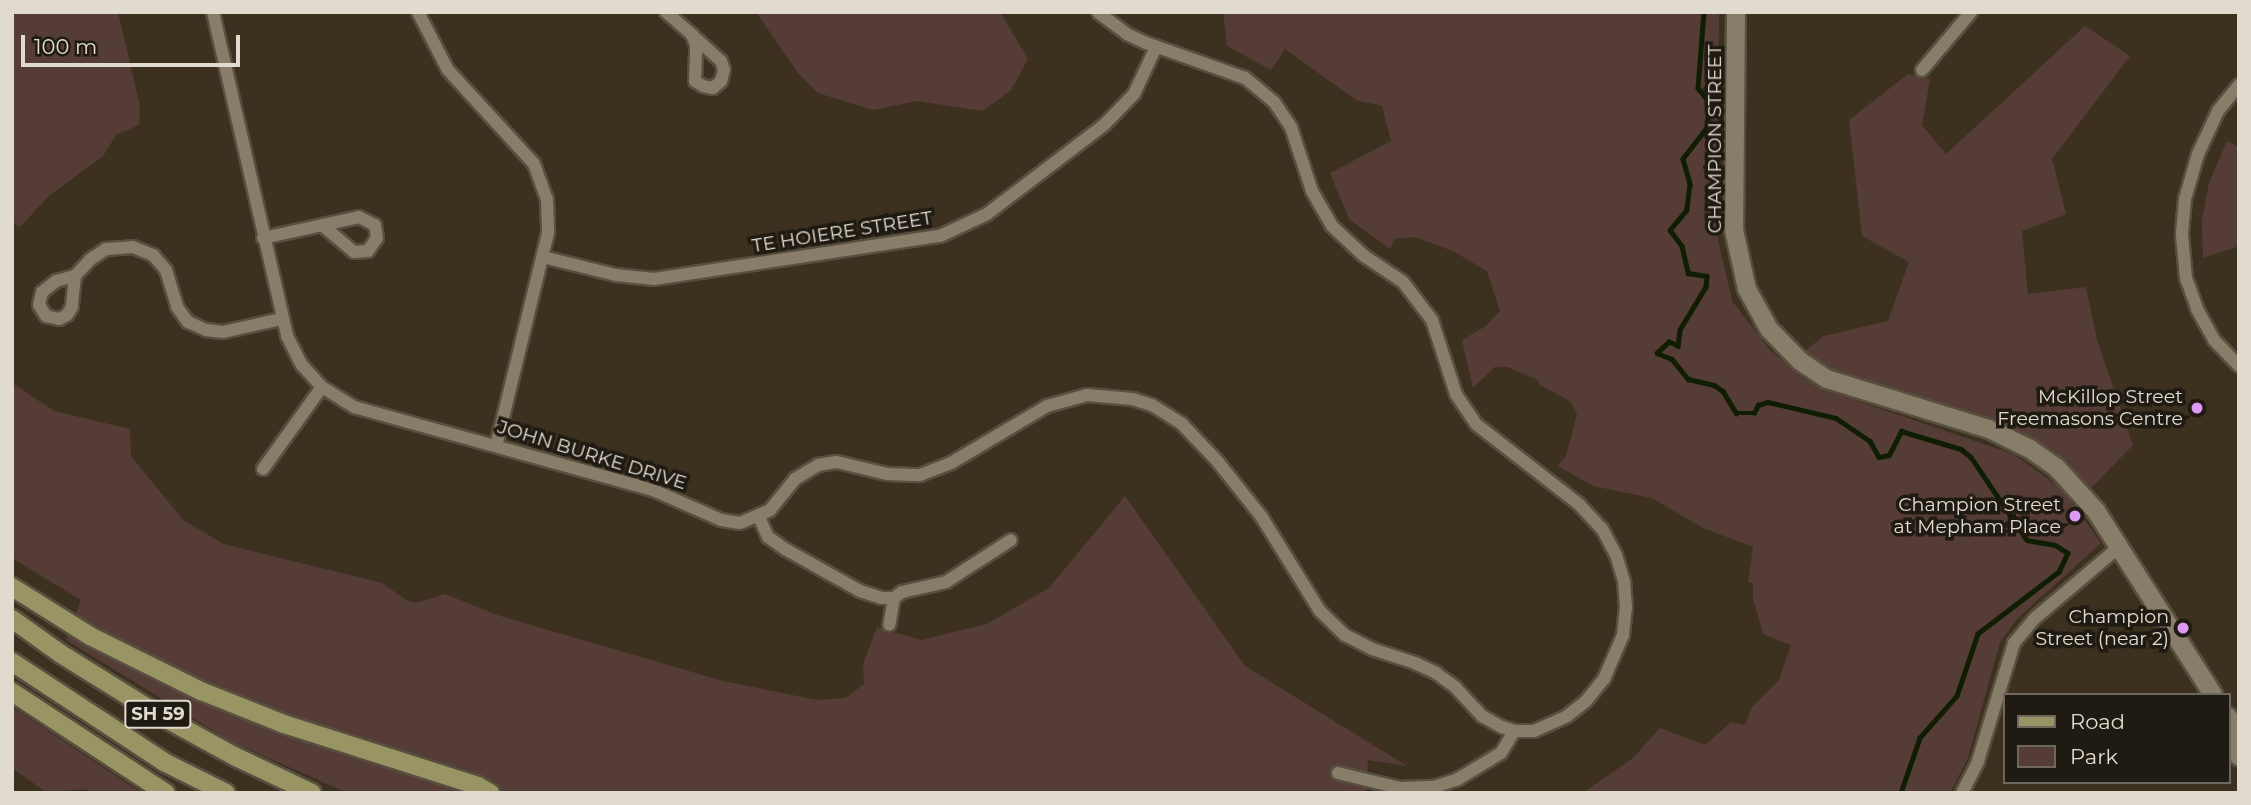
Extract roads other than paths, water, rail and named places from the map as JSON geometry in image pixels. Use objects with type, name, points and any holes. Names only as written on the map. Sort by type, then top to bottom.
[{"type":"main road","name":"CHAMPION STREET","points":[[1736,12],[1734,230],[1747,289],[1769,329],[1800,362],[1828,379],[1989,429],[2044,458],[2072,481],[2119,547],[2212,693]]},
{"type":"main road","points":[[12,587],[90,636],[201,691],[284,724],[478,786],[490,793]]},
{"type":"main road","name":"SH 59","points":[[12,619],[61,654],[154,712],[234,756],[312,793]]},
{"type":"main road","name":"SH 59","points":[[12,662],[164,762],[226,793]]},
{"type":"main road","points":[[12,692],[166,793]]},
{"type":"main road","points":[[2239,732],[2235,744],[2239,756]]},
{"type":"street","name":"JOHN BURKE DRIVE","points":[[213,12],[281,319],[302,365],[323,387],[369,413],[667,495],[721,520],[740,523],[760,517]]},
{"type":"street","points":[[418,12],[448,70],[534,164],[547,199],[548,233],[496,446]]},
{"type":"street","points":[[666,12],[692,35]]},
{"type":"street","points":[[1012,540],[947,582],[902,592],[894,598],[881,598],[860,591],[785,549],[768,537],[760,517],[776,505],[795,479],[818,465],[837,462],[887,474],[919,475],[951,463],[1046,406],[1087,396],[1133,399],[1168,414],[1218,462],[1261,516],[1320,611],[1336,626],[1372,649],[1436,673],[1455,687],[1482,716],[1514,731],[1534,731],[1567,716],[1595,690],[1614,662],[1623,635],[1626,592],[1621,569],[1610,542],[1580,505],[1476,424],[1456,394],[1432,320],[1403,282],[1363,255],[1332,226],[1312,191],[1291,127],[1274,102],[1260,89],[1233,72],[1156,47],[1127,34],[1098,12]]},
{"type":"street","points":[[1922,70],[1971,12]]},
{"type":"street","name":"TE HOIERE STREET","points":[[543,257],[616,275],[654,279],[918,242],[940,236],[987,214],[1104,125],[1134,94],[1156,47]]},
{"type":"street","points":[[2239,85],[2218,111],[2202,144],[2185,199],[2182,235],[2186,278],[2197,309],[2214,340],[2239,366]]},
{"type":"street","points":[[263,238],[322,225]]},
{"type":"street","points":[[75,276],[91,259],[106,249],[133,247],[153,255],[166,270],[177,307],[188,322],[206,330],[223,332],[281,319]]},
{"type":"street","points":[[263,469],[323,387]]},
{"type":"street","points":[[1962,793],[1978,761],[2014,643],[2034,619],[2119,547]]},
{"type":"street","points":[[889,625],[894,598]]},
{"type":"street","points":[[1338,773],[1400,788],[1434,786],[1458,779],[1501,754],[1514,731]]},
{"type":"waterway","points":[[1704,12],[1698,88],[1710,103],[1707,128],[1683,159],[1690,184],[1687,210],[1670,230],[1682,246],[1688,273],[1707,276],[1706,287],[1680,330],[1678,346],[1669,342],[1657,353],[1672,359],[1688,379],[1714,385],[1723,391],[1736,413],[1754,413],[1758,405],[1768,402],[1836,418],[1870,441],[1879,457],[1889,455],[1901,431],[1961,449],[1971,457],[2027,540],[2055,545],[2068,553],[2059,572],[1978,634],[1957,696],[1920,738],[1901,793]]},
{"type":"place","name":"McKillop Street Freemasons Centre","points":[[2197,408]]},
{"type":"place","name":"Champion Street at Mepham Place","points":[[2075,516]]},
{"type":"place","name":"Champion Street (near 2)","points":[[2183,628]]}]
